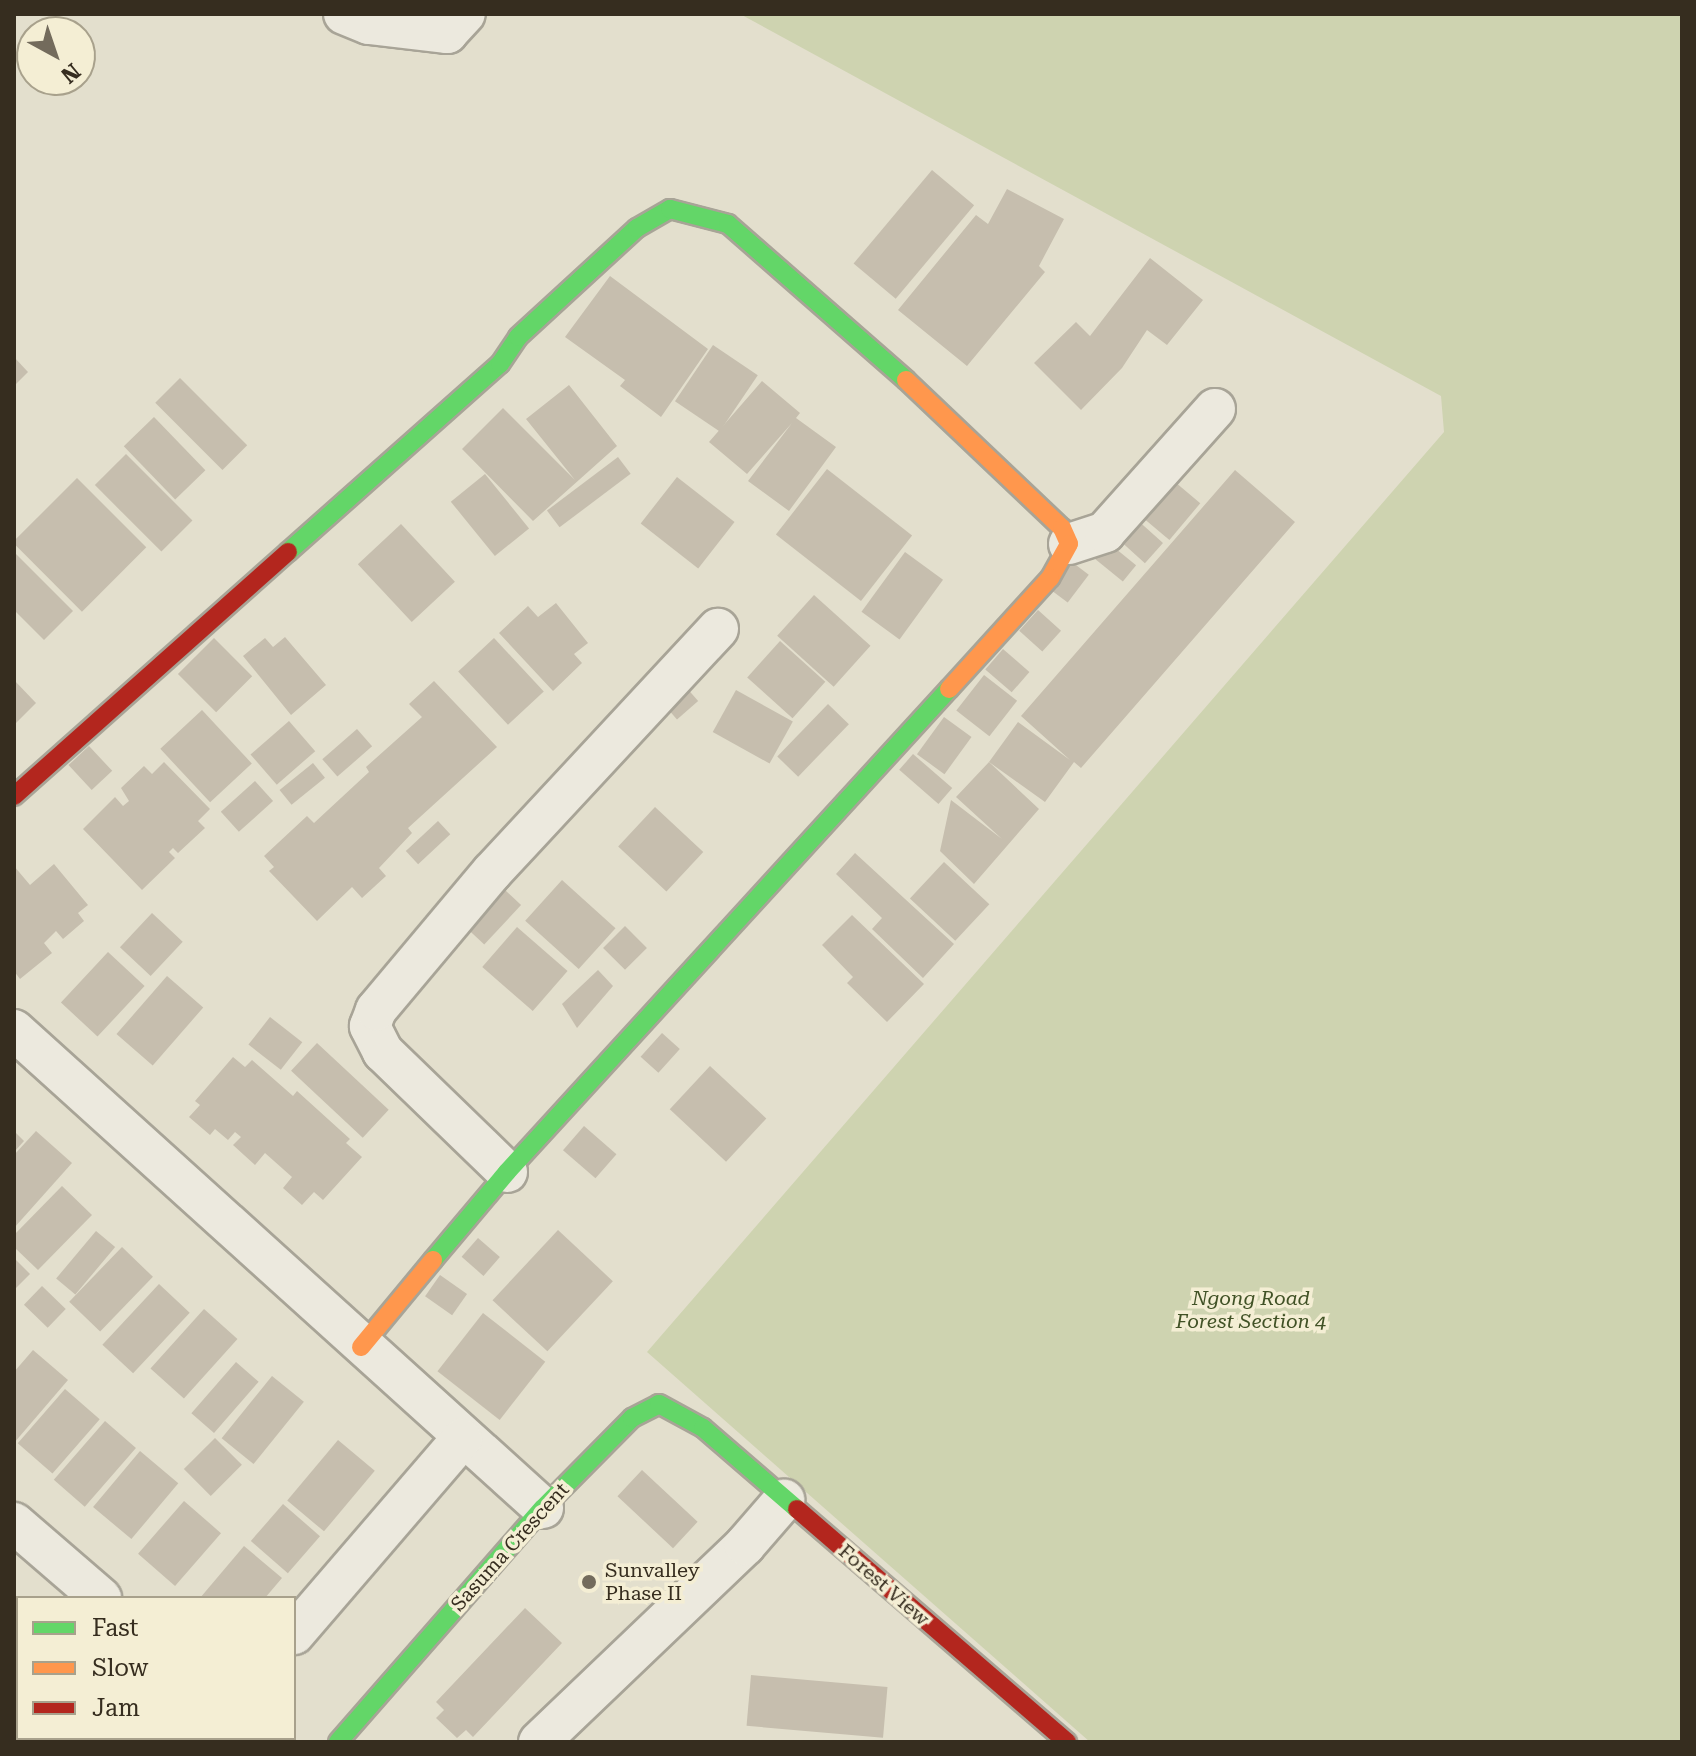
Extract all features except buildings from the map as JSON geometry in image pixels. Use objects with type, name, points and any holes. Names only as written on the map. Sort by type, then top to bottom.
[{"type":"street","points":[[344,14],[369,24],[447,33],[465,14]]},
{"type":"street","points":[[14,796],[500,364],[518,337],[637,228],[670,209],[728,224],[873,348],[1005,471],[1062,528],[1069,544]]},
{"type":"street","points":[[361,1347],[507,1172],[1050,578],[1069,544],[1105,532],[1215,409]]},
{"type":"street","points":[[507,1172],[383,1052],[370,1026],[376,1010],[492,872],[718,629]]},
{"type":"street","points":[[14,1030],[462,1439],[543,1508]]},
{"type":"street","name":"Sasuma Crescent","points":[[338,1742],[543,1508],[644,1409],[669,1405],[703,1428]]},
{"type":"street","name":"Forest View","points":[[703,1428],[1067,1742]]},
{"type":"street","points":[[296,1632],[462,1439]]},
{"type":"street","points":[[539,1742],[745,1545],[784,1500]]},
{"type":"street","points":[[14,1523],[99,1596]]},
{"type":"green space","name":"Ngong Road Forest Section 4","points":[[740,14],[1682,14],[1682,1742],[1090,1742],[647,1352],[1444,432],[1441,396]]},
{"type":"traffic: fast","points":[[288,552],[500,364],[518,337],[637,228],[670,209],[728,224],[906,380]]},
{"type":"traffic: fast","points":[[433,1260],[507,1172],[949,689]]},
{"type":"traffic: fast","points":[[338,1742],[543,1508],[632,1418],[659,1404],[703,1428],[797,1509]]},
{"type":"traffic: slow","points":[[906,380],[1062,528],[1069,544],[1050,578],[949,689]]},
{"type":"traffic: slow","points":[[361,1347],[433,1260]]},
{"type":"traffic: jam","points":[[14,796],[288,552]]},
{"type":"traffic: jam","points":[[797,1509],[1067,1742]]},
{"type":"place","name":"Sunvalley Phase II","points":[[589,1582]]}]
